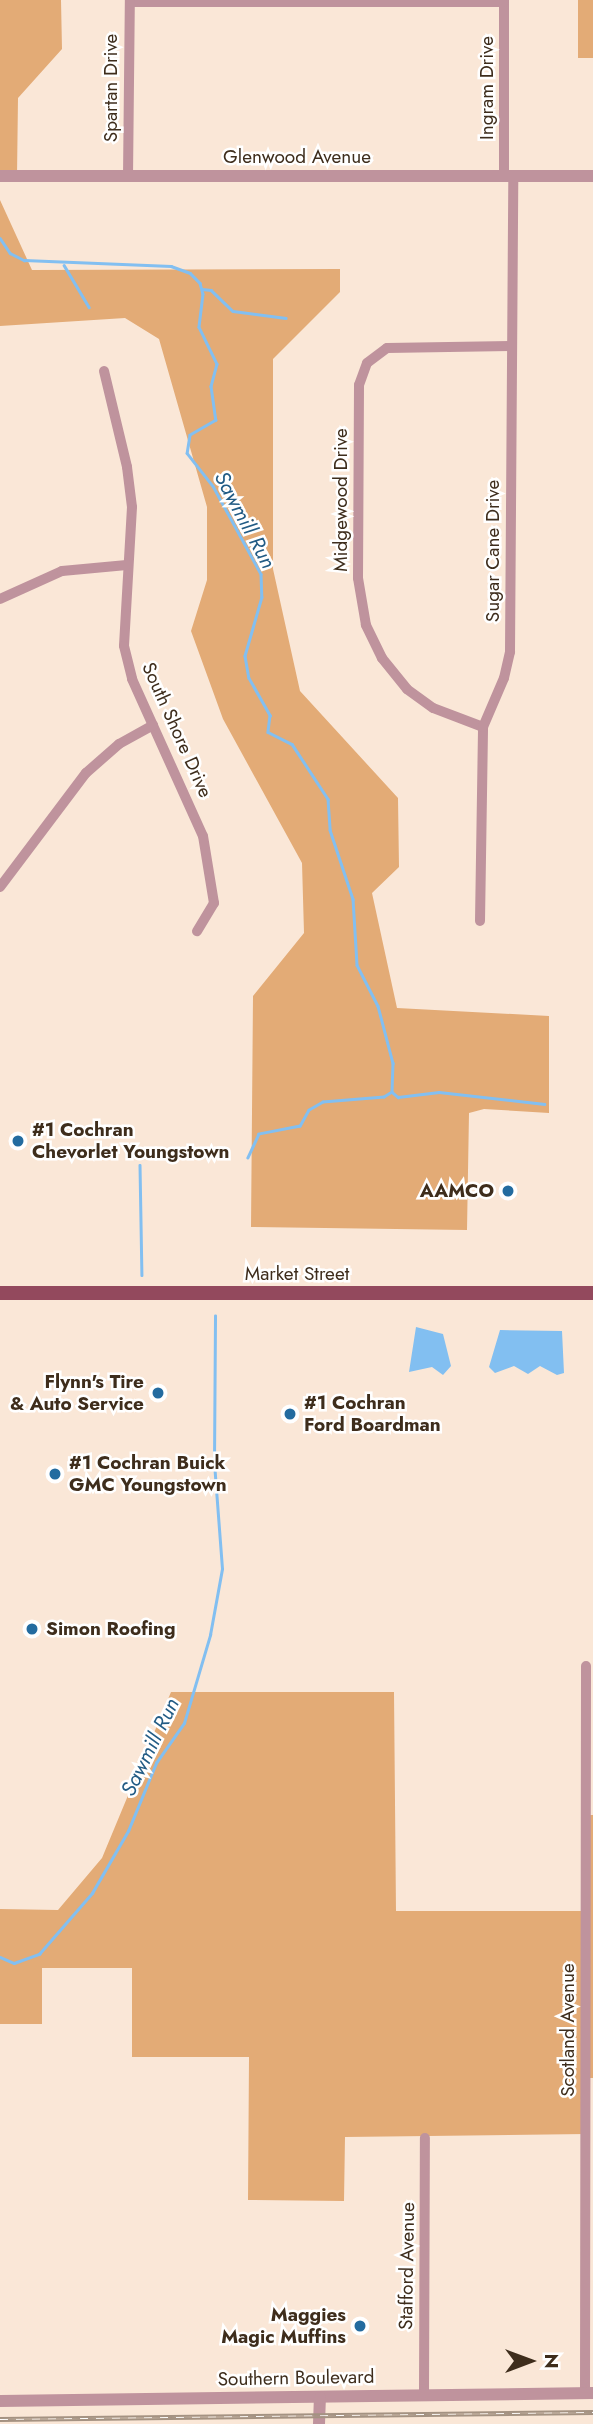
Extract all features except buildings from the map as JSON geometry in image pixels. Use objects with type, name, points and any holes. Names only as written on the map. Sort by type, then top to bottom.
[{"type":"main road","name":"Market Street","points":[[0,1293],[593,1293]]},
{"type":"street","points":[[130,1],[504,1]]},
{"type":"street","name":"Spartan Drive","points":[[128,177],[130,1]]},
{"type":"street","name":"Ingram Drive","points":[[504,1],[509,177]]},
{"type":"street","name":"Glenwood Avenue","points":[[0,176],[593,176]]},
{"type":"street","name":"Sugar Cane Drive","points":[[480,921],[483,727],[504,678],[510,652],[512,346],[509,177]]},
{"type":"street","name":"Midgewood Drive","points":[[483,727],[433,708],[407,689],[382,658],[366,625],[358,578],[359,385],[367,363],[387,348],[512,346]]},
{"type":"street","name":"South Shore Drive","points":[[104,371],[130,485],[124,646],[132,679],[194,811],[208,856],[213,908],[197,931]]},
{"type":"street","points":[[0,599],[55,573],[127,565]]},
{"type":"street","points":[[0,887],[86,773],[119,744],[153,725]]},
{"type":"street","name":"Scotland Avenue","points":[[586,1666],[589,2393]]},
{"type":"street","name":"Stafford Avenue","points":[[424,2395],[425,2138]]},
{"type":"street","name":"Southern Boulevard","points":[[0,2401],[589,2393]]},
{"type":"street","points":[[319,2424],[320,2398]]},
{"type":"shaded area","points":[[0,0],[61,0],[62,49],[18,98],[17,176],[0,176]]},
{"type":"shaded area","points":[[578,0],[593,0],[593,58],[578,58]]},
{"type":"shaded area","points":[[0,200],[32,270],[340,269],[340,292],[273,359],[273,569],[300,691],[398,798],[399,867],[372,893],[397,1008],[549,1016],[549,1113],[484,1109],[469,1113],[467,1230],[251,1227],[253,996],[304,933],[302,863],[223,719],[191,631],[207,580],[207,507],[159,339],[125,318],[0,326]]},
{"type":"shaded area","points":[[171,1692],[394,1692],[396,1911],[586,1911],[586,1815],[593,1815],[593,2078],[586,2078],[586,2134],[345,2137],[344,2201],[248,2200],[249,2057],[132,2057],[132,1968],[42,1968],[42,2024],[0,2024],[0,1909],[58,1910],[102,1858]]},
{"type":"water","points":[[416,1327],[443,1334],[451,1366],[443,1375],[432,1367],[409,1372]]},
{"type":"water","points":[[500,1330],[562,1331],[564,1373],[557,1375],[540,1366],[528,1374],[514,1366],[495,1373],[489,1367]]},
{"type":"waterway","name":"Sawmill Run","points":[[0,238],[10,253],[24,260],[171,266],[190,273],[200,283],[203,294],[199,327],[217,364],[211,386],[216,420],[190,435],[187,453],[213,486],[261,574],[262,597],[245,656],[249,678],[270,715],[268,732],[292,744],[328,799],[330,830],[353,899],[357,965],[378,1006],[393,1063],[392,1092],[384,1097],[323,1102],[309,1110],[300,1126],[259,1134],[248,1158]]},
{"type":"waterway","points":[[64,265],[89,307]]},
{"type":"waterway","points":[[202,289],[211,290],[233,311],[286,318]]},
{"type":"waterway","points":[[392,1092],[398,1097],[439,1092],[544,1104]]},
{"type":"waterway","name":"Sawmill Run","points":[[140,1165],[142,1275]]},
{"type":"waterway","name":"Sawmill Run","points":[[0,1957],[14,1963],[39,1954],[92,1893],[128,1831],[156,1763],[184,1723],[210,1635],[222,1569],[214,1462],[215,1316]]},
{"type":"railway","points":[[0,2419],[593,2412]]},
{"type":"place","name":"#1 Cochran Chevorlet Youngstown","points":[[18,1141]]},
{"type":"place","name":"AAMCO","points":[[508,1191]]},
{"type":"place","name":"Flynn's Tire & Auto Service","points":[[158,1393]]},
{"type":"place","name":"#1 Cochran Ford Boardman","points":[[290,1414]]},
{"type":"place","name":"#1 Cochran Buick GMC Youngstown","points":[[55,1474]]},
{"type":"place","name":"Simon Roofing","points":[[32,1629]]},
{"type":"place","name":"Maggies Magic Muffins","points":[[360,2326]]}]
